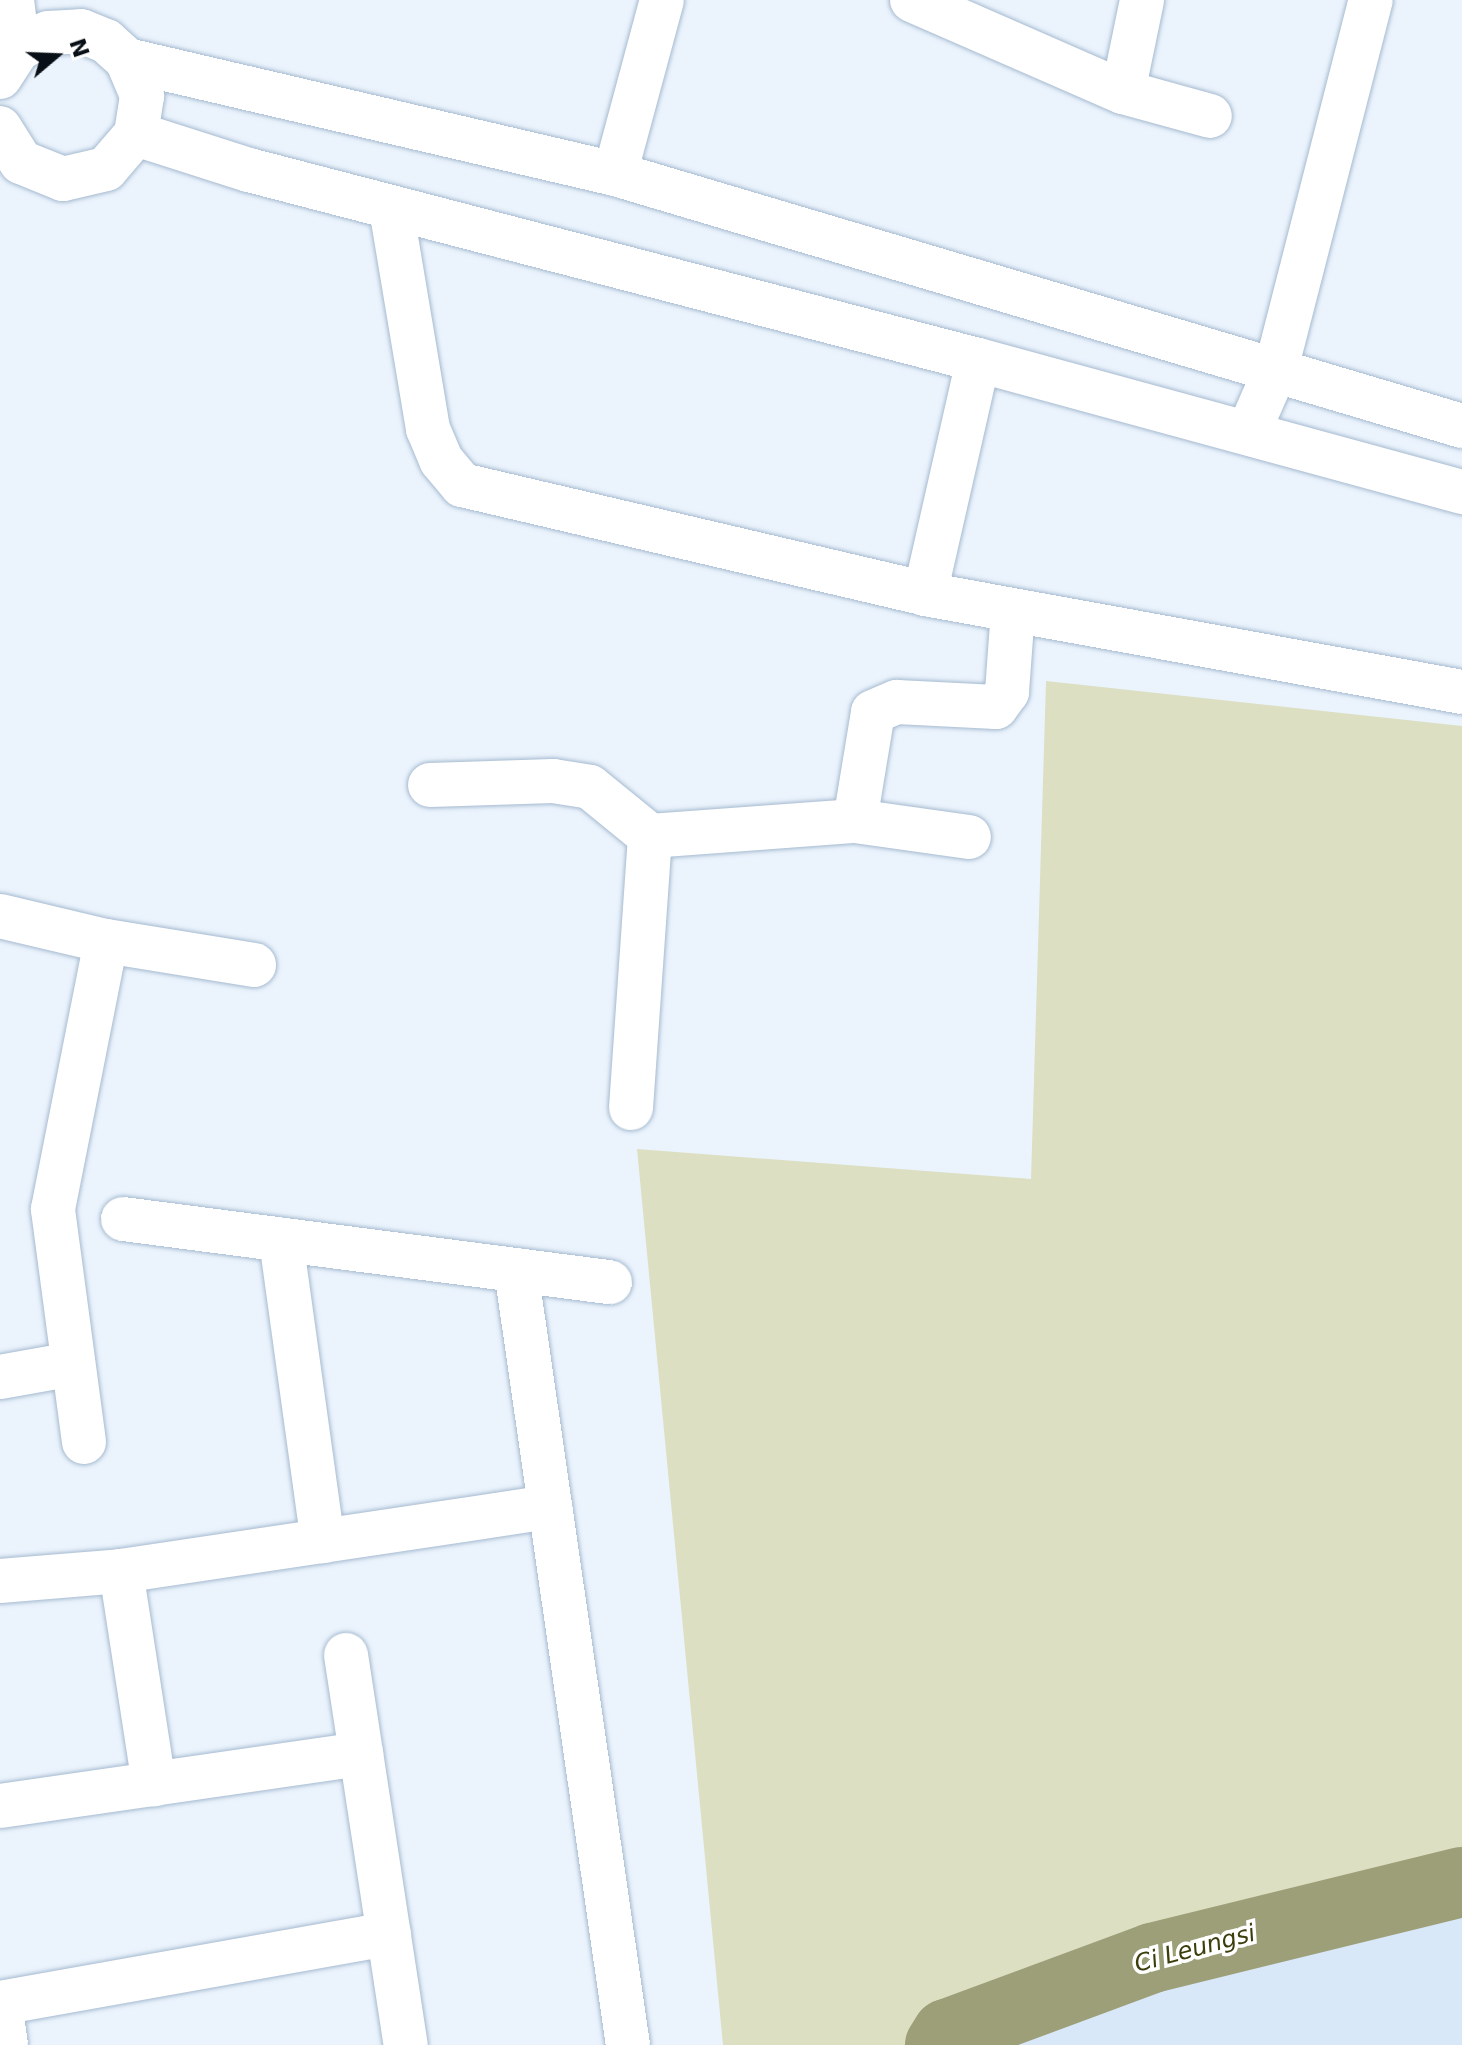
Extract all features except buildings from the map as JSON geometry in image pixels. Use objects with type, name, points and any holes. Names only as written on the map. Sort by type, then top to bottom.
[{"type":"street","points":[[9,63],[12,0]]},
{"type":"street","points":[[615,174],[662,0]]},
{"type":"street","points":[[912,0],[1123,92],[1210,116]]},
{"type":"street","points":[[1123,92],[1142,0]]},
{"type":"street","points":[[1248,433],[1276,369],[1371,0]]},
{"type":"street","points":[[7,153],[63,179],[106,169],[136,134],[142,96],[127,60],[79,16],[48,33],[9,63]]},
{"type":"street","points":[[127,60],[615,174],[1462,426]]},
{"type":"street","points":[[136,134],[391,208],[978,360],[1462,492]]},
{"type":"street","points":[[391,208],[428,429],[441,460],[462,485],[925,594],[1462,692]]},
{"type":"street","points":[[925,594],[978,360]]},
{"type":"street","points":[[855,821],[873,712],[897,702],[996,707],[1007,692],[1013,611]]},
{"type":"street","points":[[430,785],[553,781],[590,787],[650,836],[855,821],[969,837]]},
{"type":"street","points":[[631,1108],[650,836]]},
{"type":"street","points":[[0,916],[106,941],[254,965]]},
{"type":"street","points":[[84,1442],[53,1209],[106,941]]},
{"type":"street","points":[[123,1219],[610,1282]]},
{"type":"street","points":[[281,1240],[323,1541]]},
{"type":"street","points":[[516,1270],[628,2045]]},
{"type":"street","points":[[0,1377],[73,1364]]},
{"type":"street","points":[[0,1581],[121,1571],[550,1507]]},
{"type":"street","points":[[121,1571],[154,1784]]},
{"type":"street","points":[[346,1655],[406,2045]]},
{"type":"street","points":[[0,1806],[361,1754]]},
{"type":"street","points":[[6,2045],[0,2003],[389,1934]]},
{"type":"shaded area","points":[[1462,1882],[1462,2045],[940,2045],[947,2034],[1152,1958]]},
{"type":"green space","points":[[1046,681],[1462,726],[1462,1884],[1152,1958],[948,2033],[940,2045],[723,2045],[637,1149],[1031,1179]]},
{"type":"waterway","name":"Ci Leungsi","points":[[940,2045],[947,2034],[1152,1958],[1462,1882]]}]
